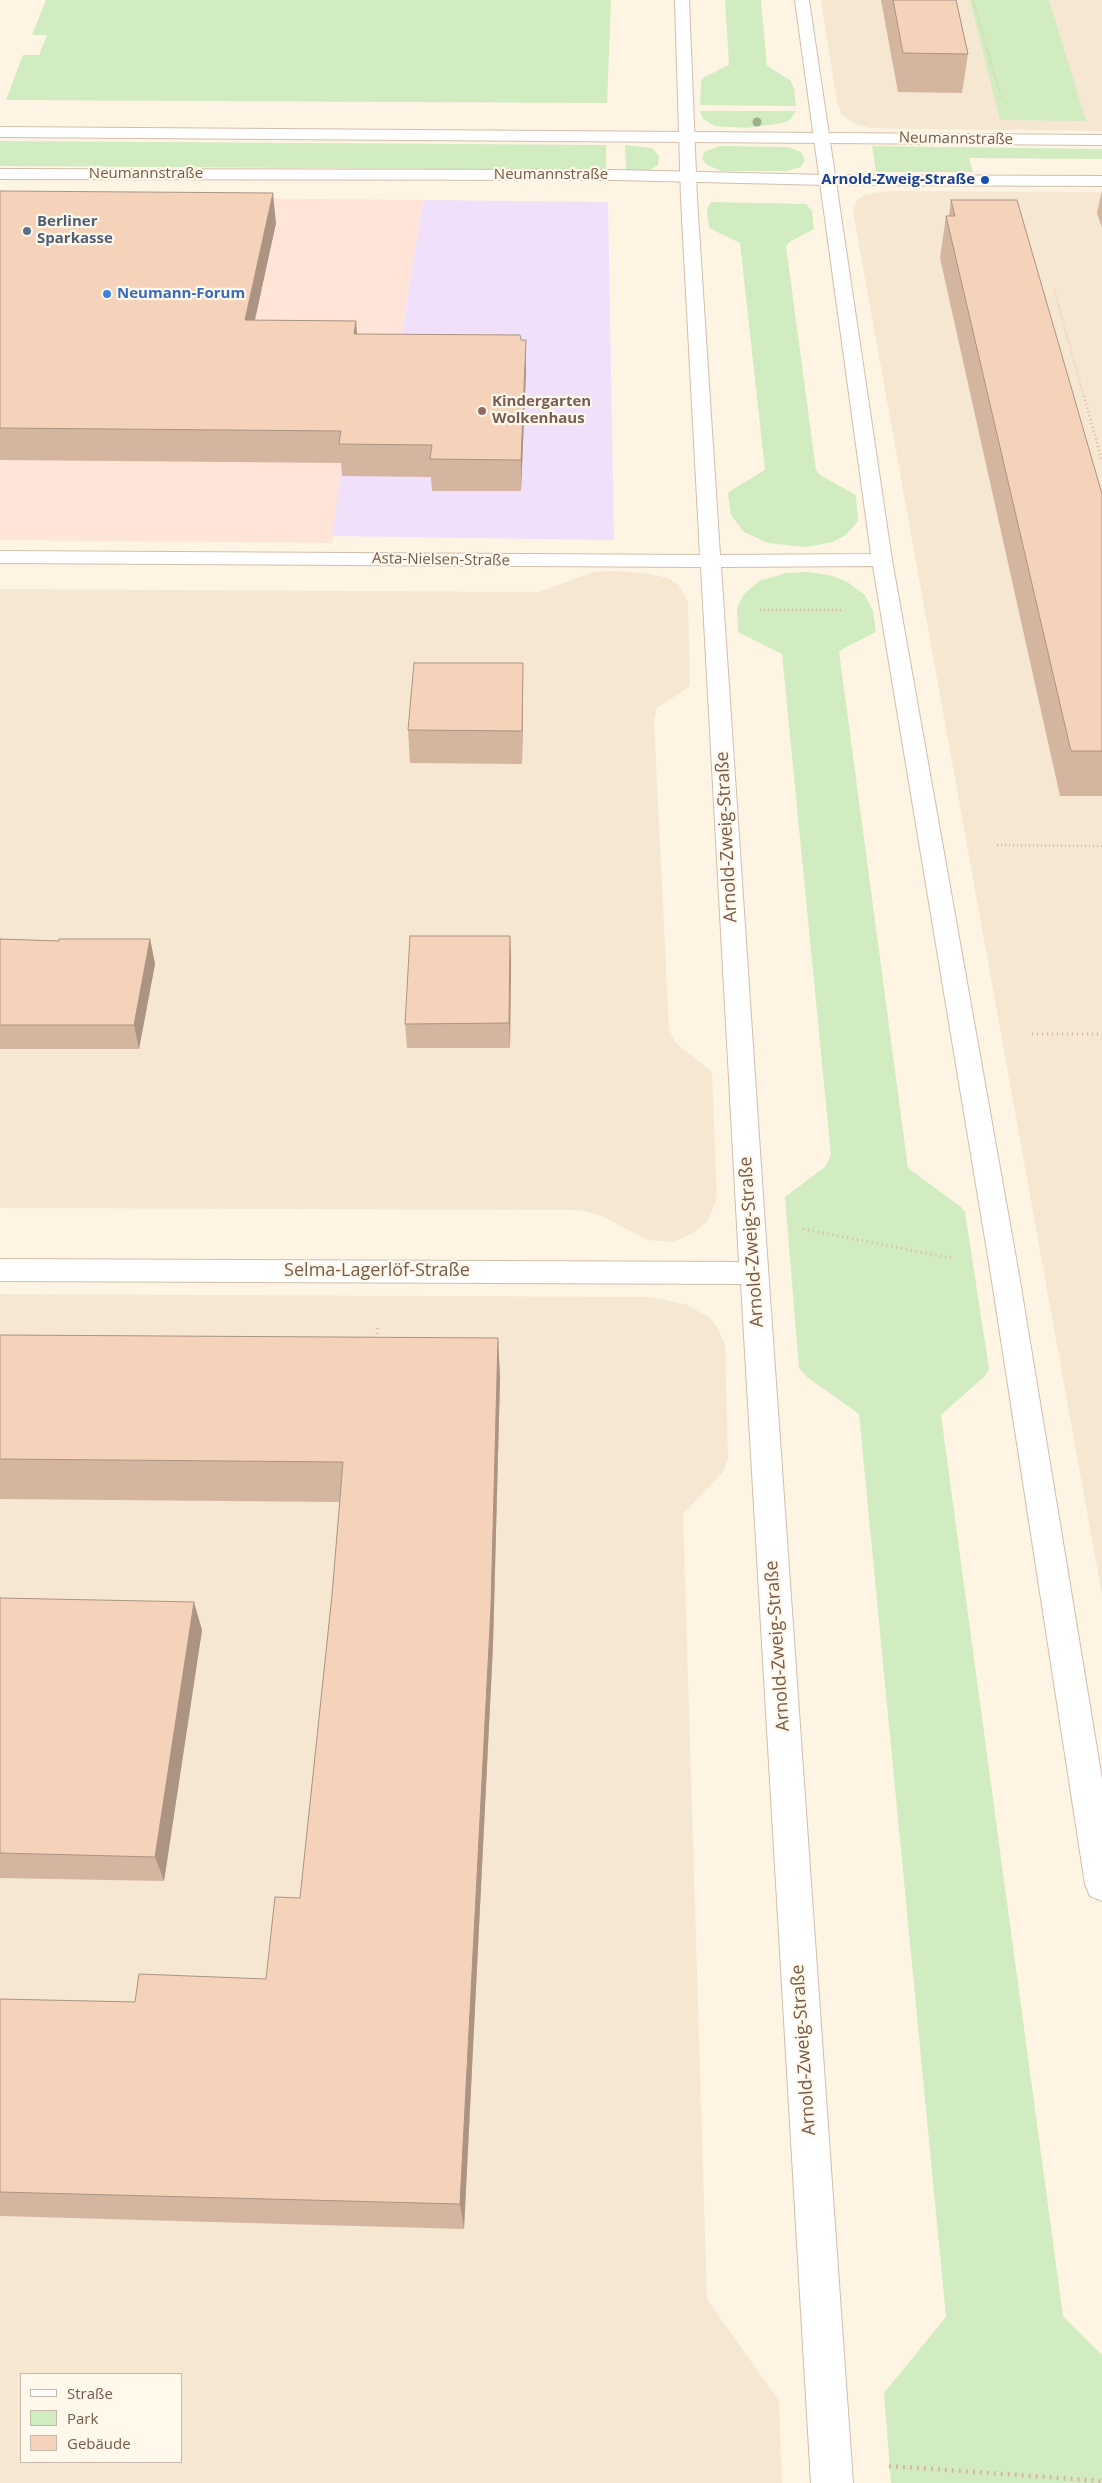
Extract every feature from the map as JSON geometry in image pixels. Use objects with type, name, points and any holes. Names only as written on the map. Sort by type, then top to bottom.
[{"type":"street","name":"Arnold-Zweig-Straße","points":[[682,0],[688,178],[754,1273],[832,2483]]},
{"type":"street","points":[[802,0],[882,560],[1005,1275],[1102,1884]]},
{"type":"street","name":"Neumannstraße","points":[[0,132],[1102,140]]},
{"type":"street","name":"Neumannstraße","points":[[0,174],[616,175],[827,180],[1102,181]]},
{"type":"street","name":"Asta-Nielsen-Straße","points":[[0,557],[711,561],[882,560]]},
{"type":"street","name":"Selma-Lagerlöf-Straße","points":[[0,1270],[754,1273]]},
{"type":"path","points":[[973,0],[1003,103]]},
{"type":"path","points":[[1054,290],[1102,461]]},
{"type":"path","points":[[757,610],[844,610]]},
{"type":"path","points":[[997,845],[1102,846]]},
{"type":"path","points":[[1032,1034],[1102,1034]]},
{"type":"path","points":[[797,1228],[953,1259]]},
{"type":"path","points":[[376,1344],[378,1325]]},
{"type":"path","points":[[889,2466],[1102,2481]]},
{"type":"shaded area","points":[[821,0],[1102,0],[1102,131],[898,129],[870,128],[855,124],[842,115],[837,103]]},
{"type":"shaded area","points":[[889,191],[1102,192],[1102,1595],[853,212],[857,200],[864,195]]},
{"type":"shaded area","points":[[0,196],[423,200],[401,338],[342,463],[332,543],[0,540]]},
{"type":"shaded area","name":"Kindergarten Wolkenhaus","points":[[423,200],[608,202],[614,540],[332,536],[342,463],[401,338]]},
{"type":"shaded area","points":[[593,572],[643,573],[668,578],[679,585],[688,603],[690,686],[657,708],[654,720],[669,1030],[676,1043],[712,1072],[717,1198],[708,1221],[693,1233],[673,1242],[647,1240],[602,1216],[580,1210],[0,1208],[0,589],[539,592]]},
{"type":"shaded area","points":[[0,1294],[650,1297],[685,1304],[710,1318],[717,1327],[725,1344],[728,1459],[723,1472],[683,1514],[707,2299],[779,2401],[782,2483],[0,2483]]},
{"type":"green space","points":[[46,0],[611,0],[607,103],[6,100],[23,55],[39,55],[47,35],[32,35]]},
{"type":"green space","points":[[725,0],[761,0],[767,66],[790,80],[794,88],[796,106],[700,105],[701,82],[703,78],[729,65]]},
{"type":"green space","points":[[970,0],[1049,0],[1086,121],[1000,120]]},
{"type":"green space","points":[[700,111],[796,111],[790,120],[782,123],[747,128],[715,126],[703,119]]},
{"type":"green space","points":[[0,141],[606,145],[606,170],[0,166]]},
{"type":"green space","points":[[625,145],[652,148],[659,156],[658,165],[650,170],[626,170]]},
{"type":"green space","points":[[720,146],[788,147],[801,152],[805,160],[801,167],[787,171],[722,171],[707,165],[702,159],[704,152]]},
{"type":"green space","points":[[872,146],[1102,149],[1102,159],[969,158],[973,172],[876,172]]},
{"type":"green space","points":[[711,202],[806,204],[812,211],[814,229],[791,241],[786,246],[816,470],[820,475],[856,495],[858,521],[846,535],[833,542],[806,547],[768,543],[744,532],[731,515],[728,494],[730,491],[765,470],[740,243],[709,228],[707,209]]},
{"type":"green space","points":[[808,572],[829,575],[846,581],[865,595],[873,611],[876,631],[839,651],[908,1168],[961,1207],[965,1212],[989,1369],[985,1376],[941,1415],[1063,2316],[1102,2355],[1102,2483],[891,2483],[884,2393],[946,2317],[859,1414],[807,1377],[799,1368],[785,1197],[825,1167],[831,1155],[782,654],[738,632],[737,609],[743,595],[759,581],[786,573]]},
{"type":"building","points":[[893,0],[956,0],[968,54],[903,53]]},
{"type":"building","points":[[0,191],[273,193],[245,320],[356,321],[354,334],[520,335],[521,340],[526,340],[521,460],[430,459],[432,445],[339,444],[341,431],[0,428]]},
{"type":"building","points":[[951,200],[1017,200],[1102,494],[1102,751],[1071,751],[946,216],[955,216]]},
{"type":"building","points":[[414,663],[523,663],[522,731],[408,730]]},
{"type":"building","points":[[410,936],[510,936],[509,1023],[405,1024]]},
{"type":"building","points":[[0,939],[59,941],[59,939],[150,939],[134,1025],[0,1025]]},
{"type":"building","points":[[0,1335],[498,1338],[491,1607],[460,2204],[0,2192],[0,1999],[135,2002],[139,1974],[266,1979],[275,1897],[300,1898],[332,1595],[343,1462],[0,1459]]},
{"type":"building","points":[[0,1598],[194,1602],[155,1857],[0,1853]]},
{"type":"place","name":"Arnold-Zweig-Straße","points":[[985,180]]},
{"type":"place","name":"Berliner Sparkasse","points":[[27,231]]},
{"type":"place","name":"Neumann-Forum","points":[[107,294]]},
{"type":"place","name":"Kindergarten Wolkenhaus","points":[[482,411]]}]
